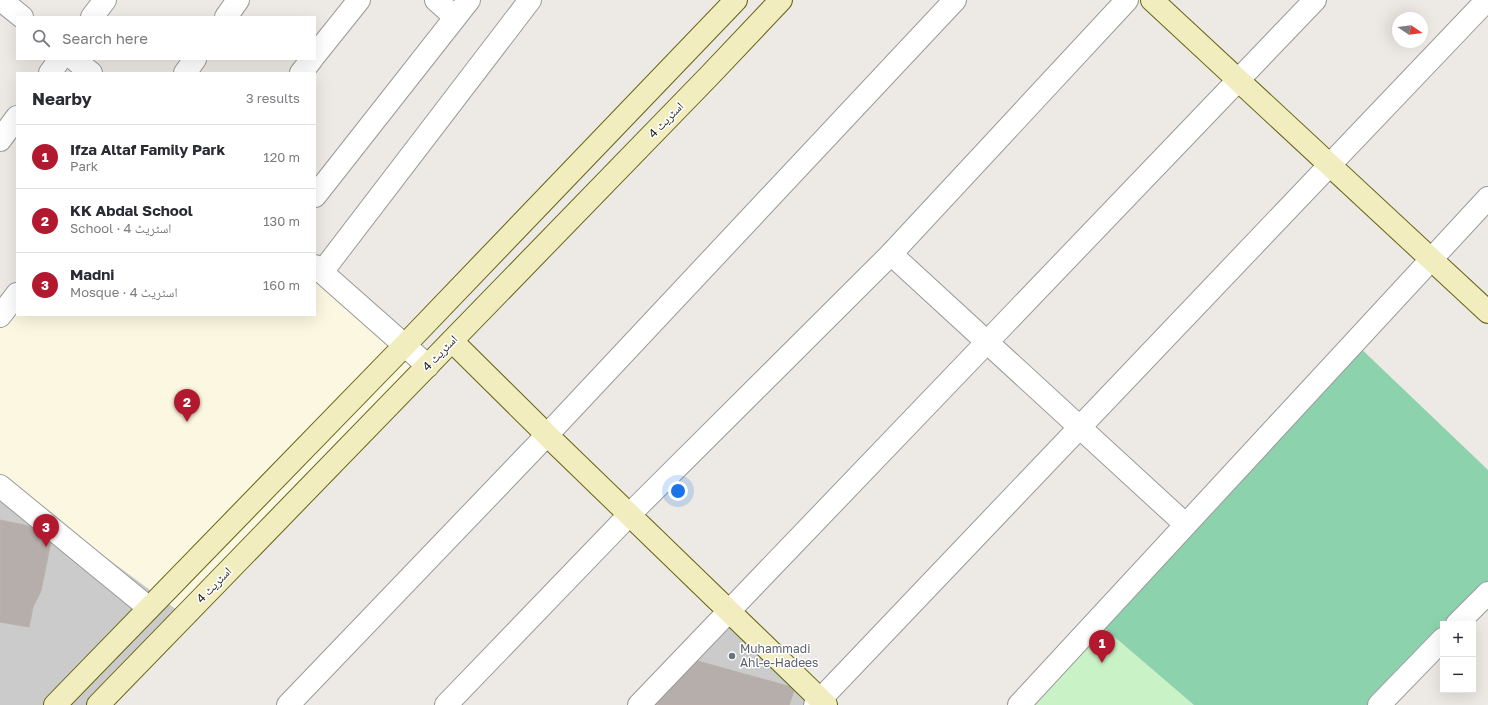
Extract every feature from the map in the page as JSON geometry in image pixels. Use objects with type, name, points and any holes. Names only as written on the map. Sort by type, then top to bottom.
[{"type":"main road","points":[[55,705],[405,345],[736,0]]},
{"type":"main road","name":"اسٹریٹ 4","points":[[98,705],[781,0]]},
{"type":"main road","points":[[1152,0],[1488,312]]},
{"type":"main road","points":[[452,341],[730,612],[820,703]]},
{"type":"street","points":[[1,0],[21,16]]},
{"type":"street","points":[[93,16],[105,0]]},
{"type":"street","points":[[227,16],[238,0]]},
{"type":"street","points":[[316,54],[359,0]]},
{"type":"street","points":[[436,0],[455,17]]},
{"type":"street","points":[[316,195],[468,0]]},
{"type":"street","points":[[428,366],[318,269],[530,0]]},
{"type":"street","points":[[288,705],[547,435],[955,0]]},
{"type":"street","points":[[446,705],[630,514],[891,254],[1127,0]]},
{"type":"street","points":[[639,705],[988,343],[1315,0]]},
{"type":"street","points":[[820,703],[1079,427],[1487,0]]},
{"type":"street","points":[[51,72],[59,60]]},
{"type":"street","points":[[75,60],[90,72]]},
{"type":"street","points":[[186,72],[194,60]]},
{"type":"street","points":[[302,72],[311,60]]},
{"type":"street","points":[[0,140],[16,118]]},
{"type":"street","points":[[1019,705],[1488,198]]},
{"type":"street","points":[[891,254],[1185,524]]},
{"type":"street","points":[[0,316],[16,295]]},
{"type":"street","points":[[0,486],[149,608]]},
{"type":"street","points":[[1461,621],[1488,592]]},
{"type":"street","points":[[1379,705],[1440,642]]},
{"type":"shaded area","points":[[316,267],[428,366],[185,616],[0,479],[0,308],[16,288],[16,316],[316,316]]},
{"type":"shaded area","points":[[0,479],[185,616],[98,705],[0,705]]},
{"type":"shaded area","name":"Muhammadi Ahl-e-Hadees","points":[[730,612],[814,705],[640,705]]},
{"type":"green space","points":[[1354,342],[1488,470],[1488,593],[1461,621],[1440,621],[1440,642],[1379,705],[1194,705],[1096,621]]},
{"type":"green space","points":[[1096,621],[1194,705],[1019,705]]},
{"type":"building","points":[[0,520],[53,531],[41,591],[33,607],[29,627],[0,622]]},
{"type":"building","points":[[694,660],[795,688],[789,705],[652,705]]},
{"type":"place","name":"KK Abdal School","points":[[187,422]]},
{"type":"place","name":"Madni","points":[[46,547]]},
{"type":"place","name":"Muhammadi Ahl-e-Hadees","points":[[732,656]]},
{"type":"place","name":"Ifza Altaf Family Park","points":[[1102,663]]}]
